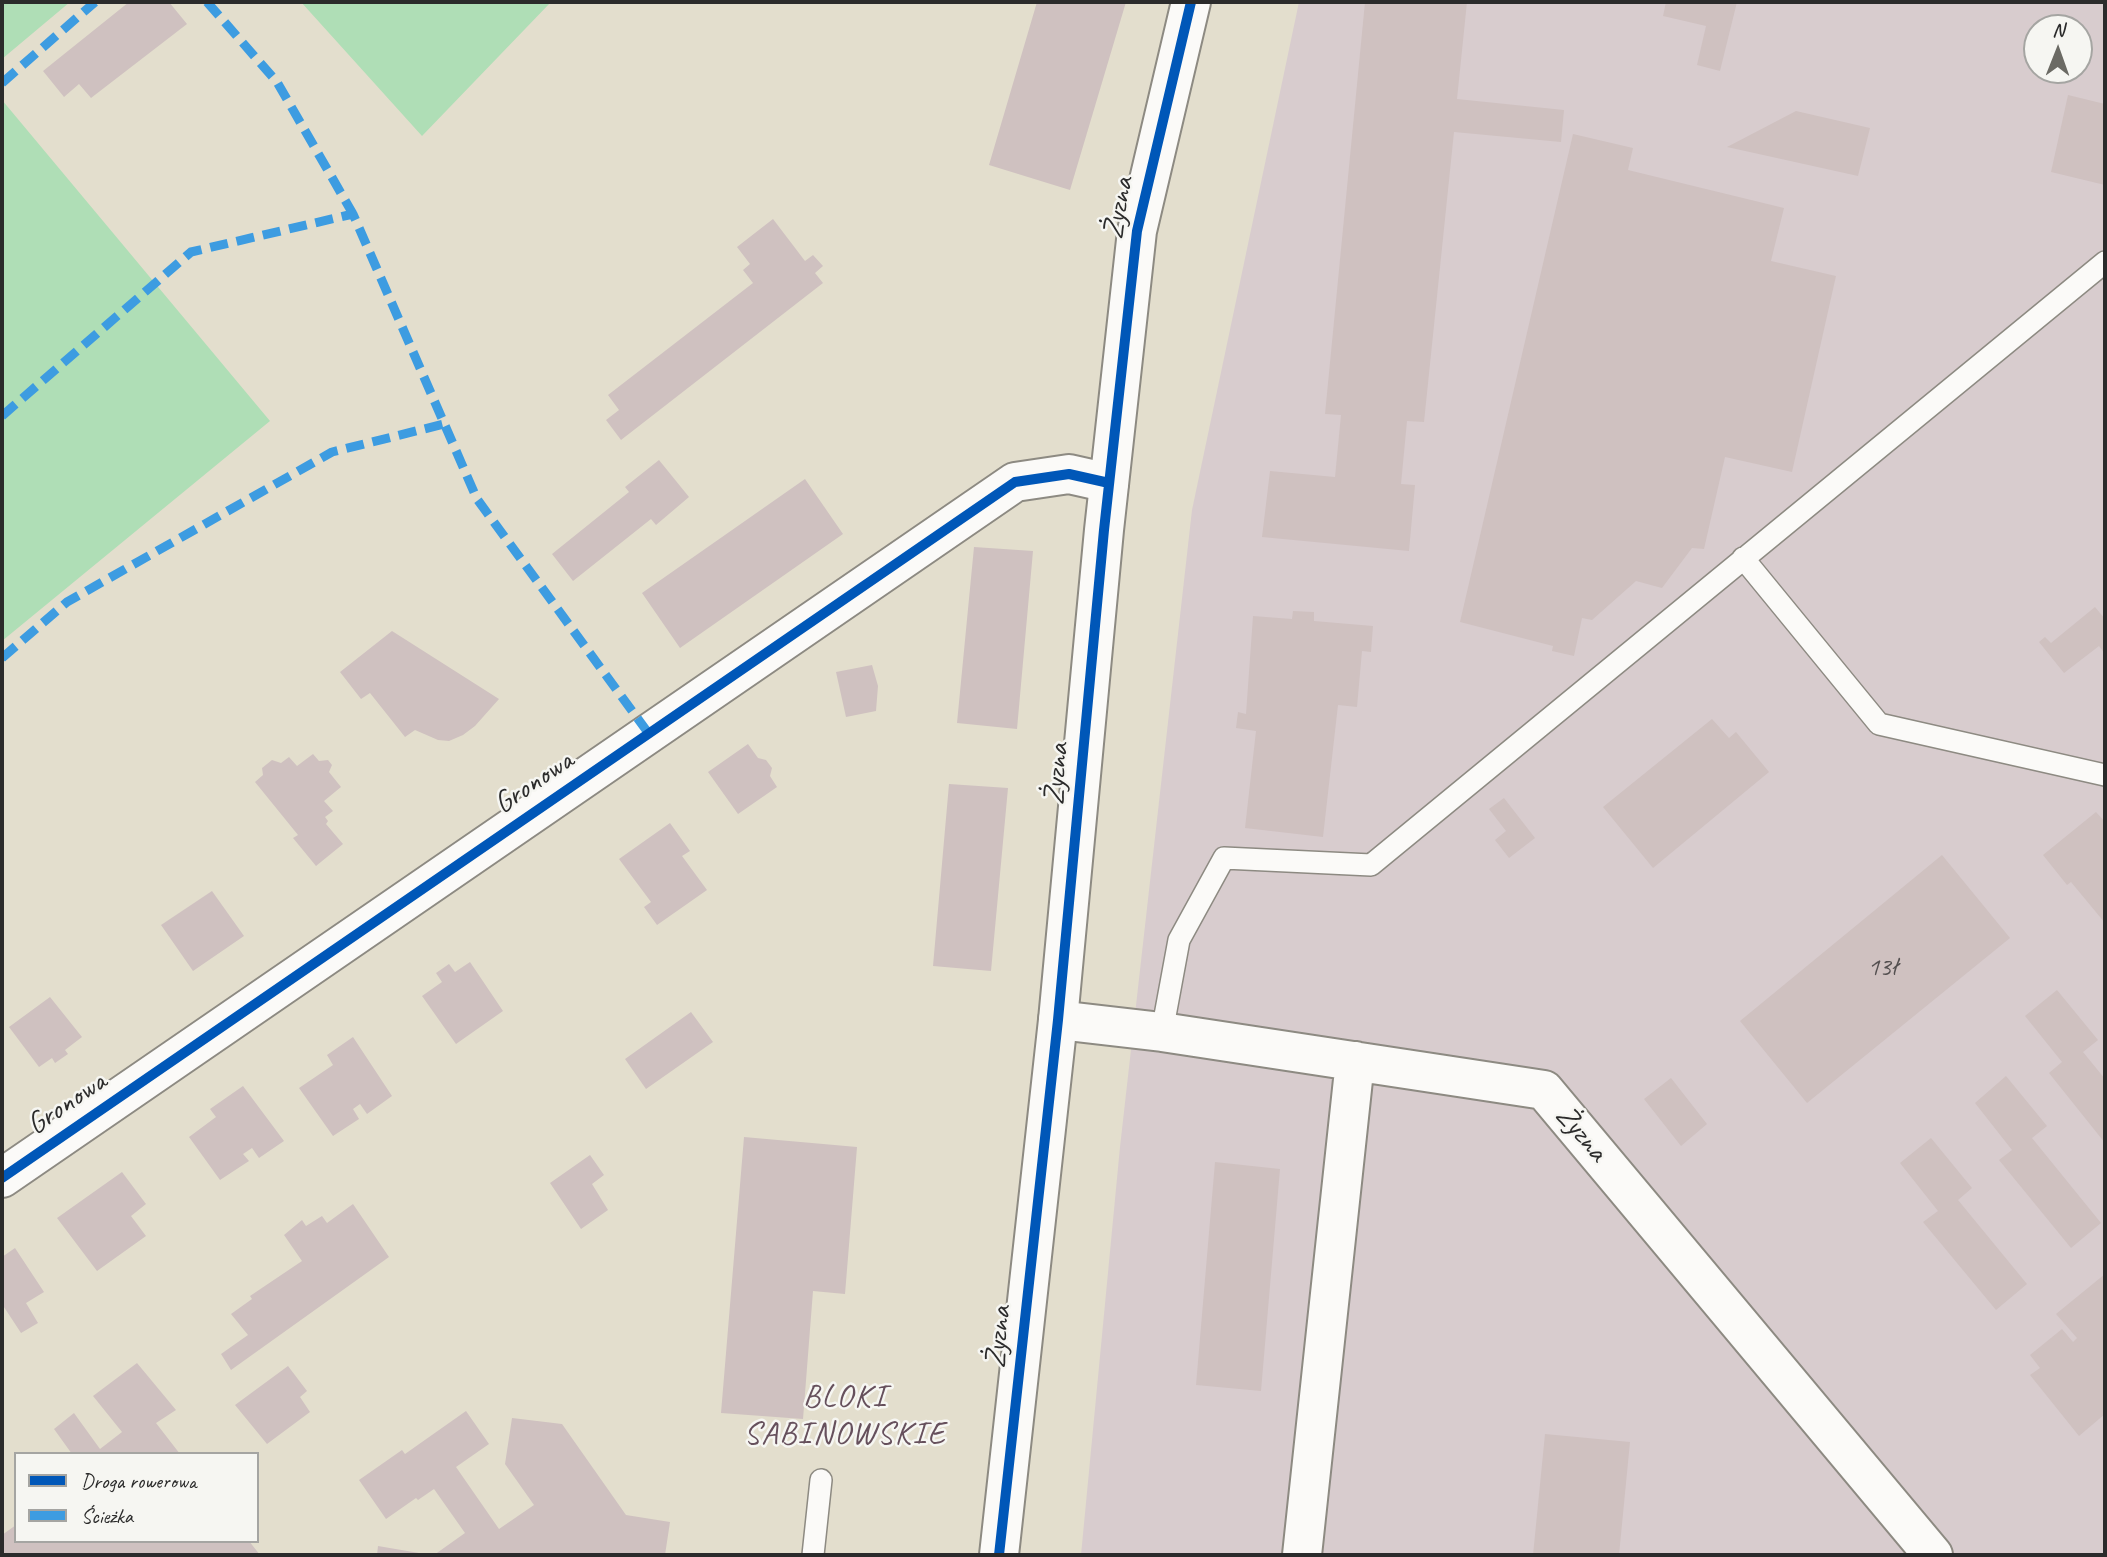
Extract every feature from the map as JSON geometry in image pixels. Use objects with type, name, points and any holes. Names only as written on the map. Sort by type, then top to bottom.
[{"type":"street","name":"Żyzna","points":[[999,1555],[1058,1020],[1109,483],[1137,231],[1191,2]]},
{"type":"street","name":"Gronowa","points":[[2,1178],[1014,482],[1069,474],[1109,483]]},
{"type":"street","name":"Żyzna","points":[[1058,1020],[1162,1032],[1544,1090],[1933,1555]]},
{"type":"street","points":[[1302,1555],[1355,1061]]},
{"type":"lane","points":[[1162,1032],[1179,940],[1224,858],[1371,865],[2105,262]]},
{"type":"lane","points":[[1742,558],[1879,724],[2105,775]]},
{"type":"lane","points":[[813,1555],[821,1480]]},
{"type":"shaded area","points":[[1299,2],[2105,2],[2105,1555],[1081,1555],[1120,1147],[1192,510]]},
{"type":"green space","points":[[2,2],[70,2],[2,59]]},
{"type":"green space","points":[[301,2],[551,2],[422,136]]},
{"type":"green space","points":[[2,100],[270,421],[2,641]]},
{"type":"building","points":[[129,2],[169,2],[187,24],[91,98],[79,84],[64,97],[43,71]]},
{"type":"building","points":[[1037,2],[1126,2],[1070,190],[989,165]]},
{"type":"building","points":[[1365,2],[1467,2],[1457,99],[1564,110],[1561,142],[1454,132],[1424,422],[1407,421],[1401,484],[1415,485],[1409,551],[1262,537],[1270,471],[1335,477],[1341,415],[1325,414]]},
{"type":"building","points":[[1666,2],[1737,2],[1720,71],[1697,65],[1706,26],[1663,16]]},
{"type":"building","points":[[2068,95],[2105,104],[2105,185],[2051,172]]},
{"type":"building","points":[[1796,111],[1870,128],[1858,176],[1727,147]]},
{"type":"building","points":[[1573,134],[1633,148],[1628,170],[1784,208],[1771,261],[1836,276],[1792,472],[1725,457],[1704,549],[1692,548],[1662,588],[1636,581],[1592,620],[1582,618],[1574,656],[1552,651],[1553,646],[1460,622]]},
{"type":"building","points":[[773,219],[805,261],[813,255],[823,266],[815,273],[823,283],[621,440],[606,420],[619,410],[608,395],[753,283],[743,270],[750,264],[737,247]]},
{"type":"building","points":[[659,460],[689,497],[656,525],[651,519],[573,581],[552,554],[629,492],[625,487]]},
{"type":"building","points":[[805,479],[843,534],[680,648],[642,593]]},
{"type":"building","points":[[974,547],[1033,551],[1017,729],[957,723]]},
{"type":"building","points":[[2095,607],[2105,619],[2105,654],[2099,646],[2064,673],[2039,642],[2045,637],[2051,643]]},
{"type":"building","points":[[1293,611],[1314,612],[1314,621],[1373,626],[1371,652],[1362,651],[1357,707],[1338,705],[1323,837],[1245,828],[1256,731],[1236,728],[1238,712],[1246,714],[1253,616],[1292,619]]},
{"type":"building","points":[[392,631],[499,699],[475,726],[449,741],[438,740],[415,730],[405,737],[370,693],[361,699],[340,672]]},
{"type":"building","points":[[872,665],[878,686],[876,711],[846,717],[836,672]]},
{"type":"building","points":[[1712,719],[1729,738],[1736,732],[1769,772],[1653,868],[1603,807]]},
{"type":"building","points":[[748,744],[758,758],[766,760],[772,768],[770,776],[777,787],[738,814],[708,772]]},
{"type":"building","points":[[313,754],[319,761],[328,760],[332,765],[329,772],[341,787],[324,801],[333,811],[325,817],[328,821],[326,824],[343,844],[316,866],[293,838],[298,835],[255,782],[263,775],[262,768],[272,760],[281,763],[289,757],[297,766]]},
{"type":"building","points":[[949,784],[1008,788],[991,971],[933,966]]},
{"type":"building","points":[[1504,798],[1535,838],[1509,858],[1495,840],[1506,831],[1489,809]]},
{"type":"building","points":[[2096,812],[2105,822],[2105,923],[2071,882],[2067,885],[2043,855]]},
{"type":"building","points":[[670,823],[690,851],[682,856],[707,890],[657,925],[644,907],[651,902],[619,859]]},
{"type":"building","points":[[1942,855],[2010,938],[1807,1103],[1740,1021]]},
{"type":"building","points":[[212,891],[244,936],[193,971],[161,925]]},
{"type":"building","points":[[470,962],[503,1011],[456,1044],[422,996],[442,982],[436,973],[449,964],[455,972]]},
{"type":"building","points":[[2057,990],[2098,1040],[2083,1052],[2105,1079],[2105,1143],[2049,1073],[2062,1062],[2025,1016]]},
{"type":"building","points":[[50,997],[82,1037],[65,1050],[68,1054],[55,1063],[52,1058],[39,1067],[9,1027]]},
{"type":"building","points":[[691,1012],[713,1042],[646,1089],[625,1059]]},
{"type":"building","points":[[353,1037],[392,1096],[367,1114],[360,1104],[353,1109],[359,1119],[333,1136],[299,1088],[333,1065],[327,1055]]},
{"type":"building","points":[[2006,1076],[2047,1126],[2032,1138],[2101,1223],[2071,1248],[1999,1160],[2012,1150],[1975,1103]]},
{"type":"building","points":[[1671,1078],[1707,1124],[1681,1146],[1644,1099]]},
{"type":"building","points":[[243,1086],[284,1141],[259,1158],[252,1148],[243,1154],[249,1161],[220,1180],[189,1137],[216,1117],[210,1109]]},
{"type":"building","points":[[744,1137],[857,1147],[845,1294],[813,1291],[803,1419],[721,1413]]},
{"type":"building","points":[[1931,1138],[1972,1188],[1958,1200],[2027,1284],[1996,1310],[1923,1222],[1938,1211],[1900,1163]]},
{"type":"building","points":[[590,1155],[604,1175],[592,1184],[608,1210],[581,1229],[550,1183]]},
{"type":"building","points":[[1215,1162],[1280,1169],[1261,1391],[1196,1385]]},
{"type":"building","points":[[122,1172],[146,1204],[131,1216],[146,1236],[97,1271],[57,1218]]},
{"type":"building","points":[[353,1204],[389,1257],[231,1370],[221,1354],[248,1335],[231,1314],[252,1299],[250,1296],[302,1261],[284,1235],[302,1220],[306,1226],[322,1216],[327,1223]]},
{"type":"building","points":[[15,1248],[44,1292],[26,1303],[38,1323],[21,1333],[2,1304],[2,1257]]},
{"type":"building","points":[[2105,1274],[2105,1414],[2079,1436],[2030,1375],[2040,1368],[2030,1355],[2062,1329],[2073,1342],[2077,1338],[2056,1314]]},
{"type":"building","points":[[137,1363],[176,1410],[156,1423],[178,1452],[71,1452],[54,1429],[74,1413],[100,1449],[122,1432],[93,1396]]},
{"type":"building","points":[[288,1366],[307,1391],[300,1397],[310,1412],[267,1444],[235,1405]]},
{"type":"building","points":[[466,1411],[489,1444],[456,1467],[499,1529],[534,1505],[505,1464],[512,1418],[562,1424],[626,1515],[670,1522],[665,1555],[434,1555],[465,1533],[434,1489],[386,1519],[359,1480],[402,1450],[405,1454]]},
{"type":"building","points":[[1545,1434],[1630,1442],[1619,1555],[1533,1555]]},
{"type":"building","points":[[14,1526],[14,1543],[251,1543],[260,1555],[2,1555],[2,1535]]},
{"type":"building","points":[[378,1546],[419,1553],[419,1555],[377,1555]]},
{"type":"marked path","points":[[2,83],[95,2]]},
{"type":"marked path","points":[[207,2],[277,82],[353,214]]},
{"type":"marked path","points":[[2,416],[191,252],[353,214],[477,499],[649,734]]},
{"type":"marked path","points":[[2,658],[67,602],[332,452],[444,424]]},
{"type":"cycle path","points":[[999,1555],[1058,1020],[1104,530],[1137,231],[1191,2]]},
{"type":"cycle path","points":[[2,1178],[1015,482],[1069,474],[1109,483]]},
{"type":"district","name":"BLOKI SABINOWSKIE","points":[[845,1416]]}]
